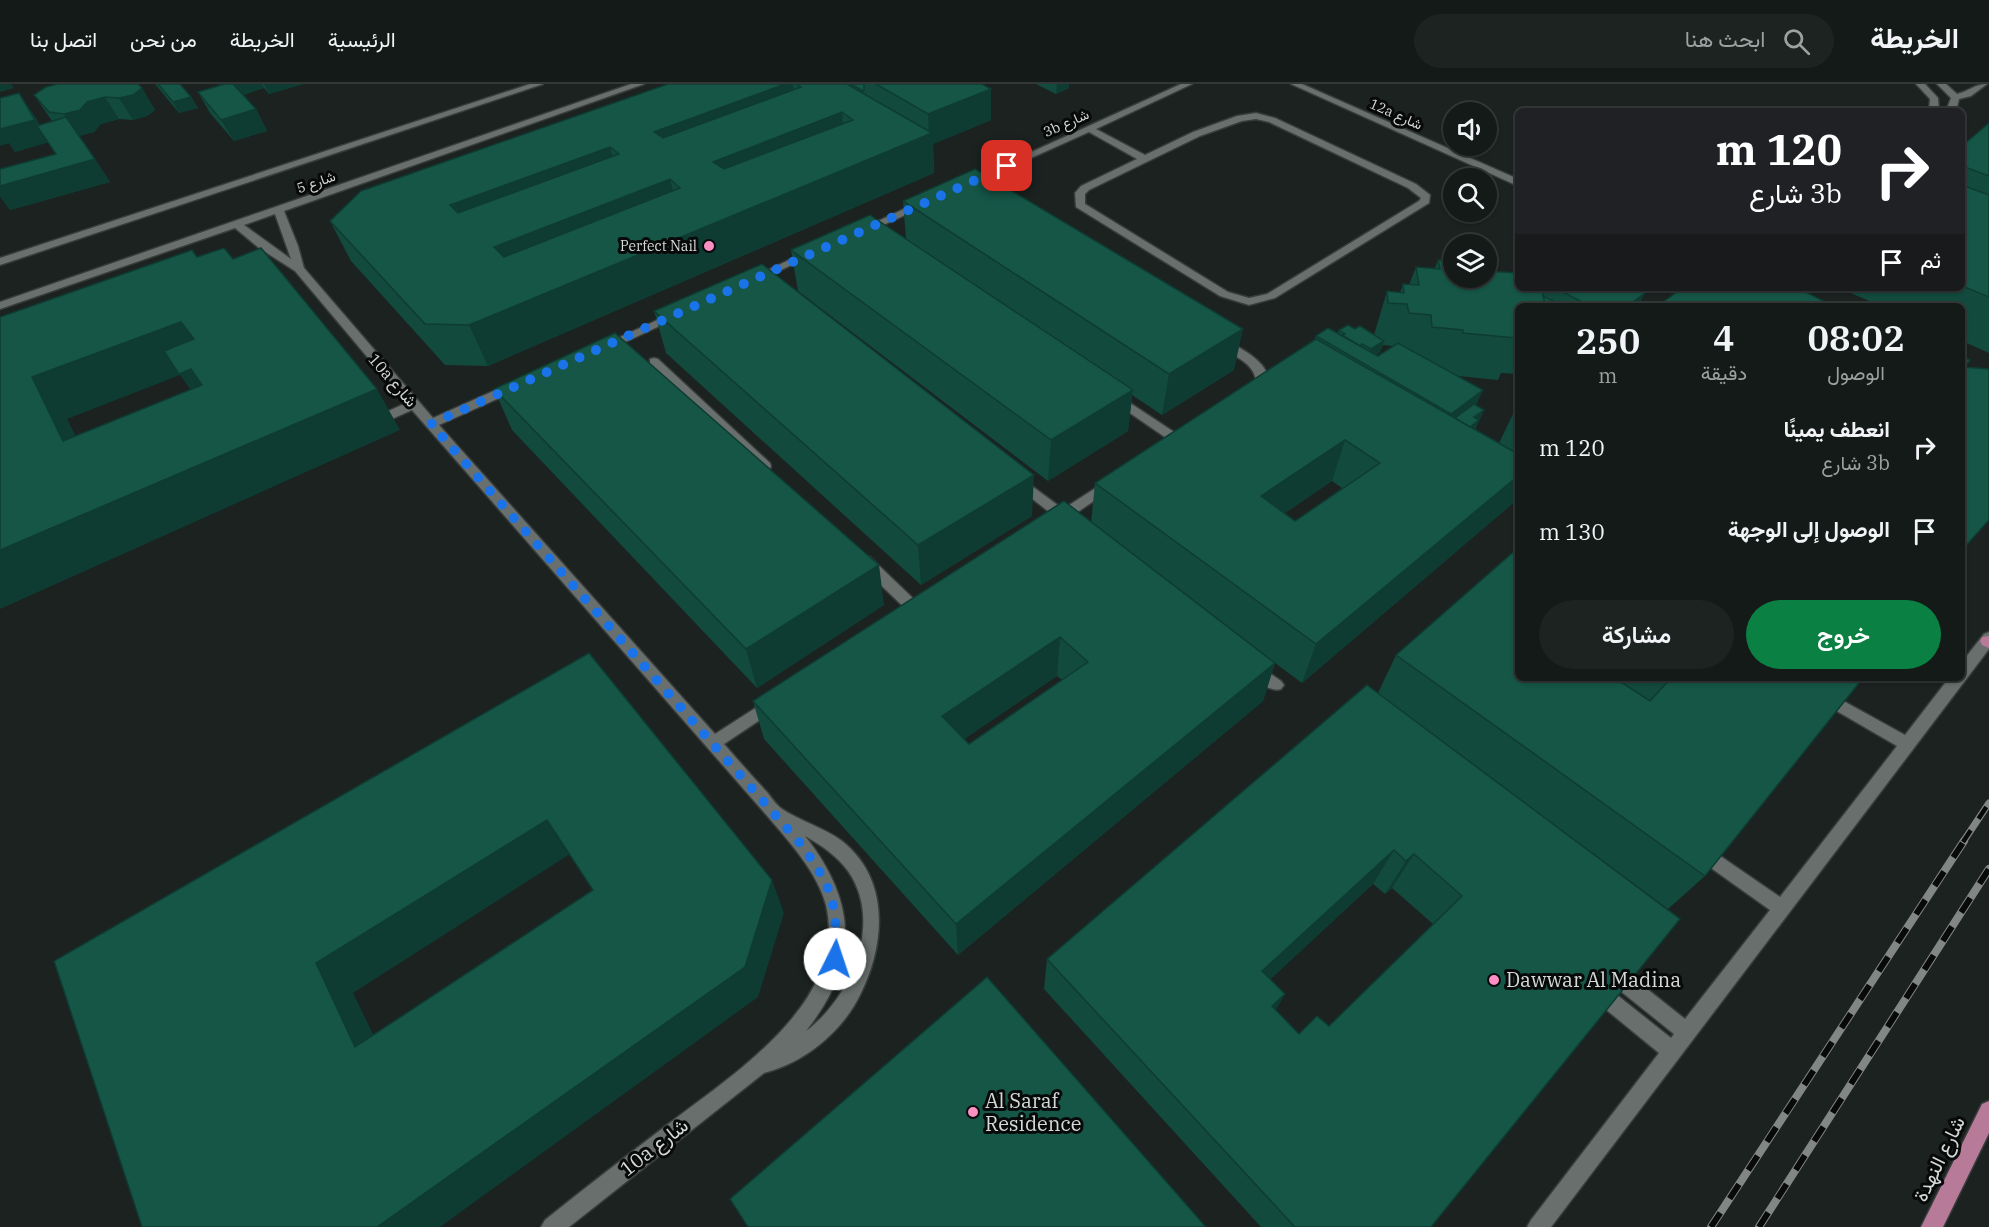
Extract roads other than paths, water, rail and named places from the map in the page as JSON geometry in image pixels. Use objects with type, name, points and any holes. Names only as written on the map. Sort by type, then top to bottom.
[{"type":"main road","name":"شارع النهدة","points":[[1932,1227],[1989,1112]]},
{"type":"street","points":[[0,262],[539,84]]},
{"type":"street","name":"شارع 5","points":[[0,306],[640,84]]},
{"type":"street","name":"3b شارع","points":[[962,186],[1188,84]]},
{"type":"street","name":"12a شارع","points":[[1295,84],[1515,182]]},
{"type":"street","points":[[1920,84],[1934,99],[1934,108]]},
{"type":"street","points":[[1941,84],[1955,97],[1953,108]]},
{"type":"street","points":[[1955,97],[1968,94],[1983,84]]},
{"type":"street","points":[[1256,116],[1272,120],[1339,151],[1412,186],[1426,197],[1421,207],[1304,277],[1271,296],[1249,302],[1224,294],[1080,205],[1080,193],[1085,188],[1147,160],[1216,127],[1240,118],[1256,116]]},
{"type":"street","points":[[1090,129],[1147,160]]},
{"type":"street","points":[[423,160],[445,163]]},
{"type":"street","points":[[855,234],[930,201]]},
{"type":"street","name":"10a شارع","points":[[278,210],[293,246],[299,269]]},
{"type":"street","name":"10a شارع","points":[[236,224],[263,246],[299,269],[431,424],[775,813],[812,860],[829,887],[837,921],[835,959],[819,997],[793,1032],[756,1067],[552,1227]]},
{"type":"street","points":[[758,281],[823,249]]},
{"type":"street","points":[[595,351],[682,311]]},
{"type":"street","points":[[1211,337],[1260,369],[1264,378],[1262,387],[1246,400]]},
{"type":"street","points":[[654,362],[773,474]]},
{"type":"street","points":[[431,424],[530,380]]},
{"type":"street","points":[[1101,387],[1179,441]]},
{"type":"street","points":[[388,416],[414,404]]},
{"type":"street","points":[[1007,472],[1081,530]]},
{"type":"street","points":[[1043,528],[1121,478]]},
{"type":"street","points":[[858,555],[917,611]]},
{"type":"street","points":[[1965,669],[1988,640]]},
{"type":"street","points":[[1248,663],[1276,686]]},
{"type":"street","points":[[1538,1227],[1956,681]]},
{"type":"street","points":[[713,743],[781,699]]},
{"type":"street","points":[[1833,702],[1908,744]]},
{"type":"street","name":"10a شارع","points":[[756,1067],[798,1049],[833,1021],[858,984],[871,946],[871,908],[860,874],[837,849],[812,831],[775,813]]},
{"type":"street","points":[[1710,858],[1782,909]]},
{"type":"street","points":[[1620,979],[1687,1033]]},
{"type":"street","points":[[1605,997],[1672,1051]]},
{"type":"railway","points":[[1963,842],[1989,803]]},
{"type":"railway","points":[[1711,1227],[1964,841]]},
{"type":"railway","points":[[1759,1227],[1989,869]]},
{"type":"place","name":"Perfect Nail","points":[[709,246]]},
{"type":"place","name":"Dawwar Al Madina","points":[[1494,980]]},
{"type":"place","name":"Al Saraf Residence","points":[[973,1112]]}]
